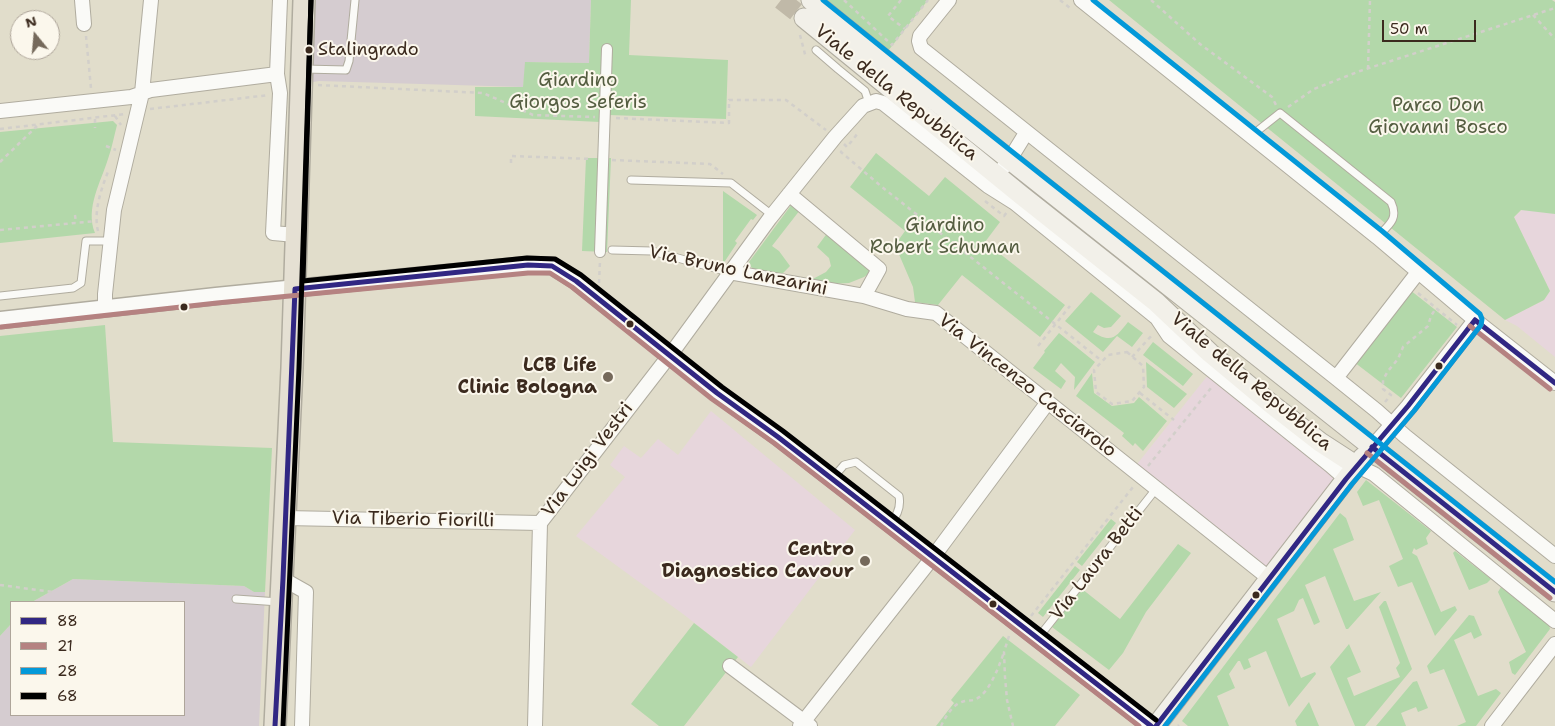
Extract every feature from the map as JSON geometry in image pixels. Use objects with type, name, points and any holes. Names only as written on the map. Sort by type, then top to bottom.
[{"type":"main road","points":[[275,726],[282,602],[291,584],[285,518],[295,289],[304,0]]},
{"type":"main road","name":"Viale della Repubblica","points":[[812,0],[1555,592]]},
{"type":"main road","name":"Viale della Repubblica","points":[[845,28],[804,18],[992,181],[1156,302],[1210,353],[1320,442],[1351,473]]},
{"type":"main road","points":[[1156,726],[1372,447]]},
{"type":"street","points":[[82,0],[84,24]]},
{"type":"street","points":[[106,308],[105,294],[114,210],[142,94],[151,0]]},
{"type":"street","points":[[280,0],[277,74],[280,94],[272,233],[296,235]]},
{"type":"street","points":[[949,0],[920,36],[919,44],[923,50],[1336,378],[1555,556]]},
{"type":"street","points":[[1081,0],[1377,237],[1475,320],[1555,383]]},
{"type":"street","points":[[600,252],[607,49]]},
{"type":"street","points":[[0,111],[131,97],[151,90],[277,74]]},
{"type":"street","points":[[869,103],[876,101],[883,103],[992,181],[1015,203],[1157,318],[1169,336],[1330,465],[1351,473]]},
{"type":"street","name":"Via Luigi Vestri","points":[[535,726],[540,523],[669,355],[772,215],[834,137],[858,111],[869,103]]},
{"type":"street","points":[[992,181],[1010,159],[1026,133]]},
{"type":"street","points":[[789,194],[879,269],[864,296]]},
{"type":"street","points":[[0,320],[528,265],[552,266],[576,281],[732,405],[777,436],[1151,726]]},
{"type":"street","name":"Via Bruno Lanzarini","points":[[729,272],[864,296]]},
{"type":"street","points":[[1336,378],[1419,272]]},
{"type":"street","name":"Via Vincenzo Casciarolo","points":[[864,296],[908,309],[936,313],[1270,579]]},
{"type":"street","points":[[1372,447],[1408,406],[1475,320]]},
{"type":"street","points":[[730,666],[805,724],[1048,402]]},
{"type":"street","name":"Viale della Repubblica","points":[[1351,473],[1374,474],[1555,621]]},
{"type":"street","name":"Via Tiberio Fiorilli","points":[[285,518],[540,523]]},
{"type":"street","points":[[291,584],[306,592],[302,726]]},
{"type":"street","points":[[1492,726],[1555,644]]},
{"type":"lane","points":[[302,68],[346,70],[350,62],[355,0]]},
{"type":"lane","points":[[816,50],[838,70],[865,90],[869,103]]},
{"type":"lane","points":[[1251,136],[1280,113],[1391,202],[1395,211],[1393,219],[1377,237]]},
{"type":"lane","points":[[631,180],[731,183],[772,215]]},
{"type":"lane","points":[[0,296],[73,288],[81,283],[86,241],[110,241]]},
{"type":"lane","name":"Via Bruno Lanzarini","points":[[612,250],[652,251],[729,272]]},
{"type":"lane","points":[[832,479],[844,465],[856,462],[869,472],[899,496],[897,516],[889,524]]},
{"type":"lane","name":"Via Laura Betti","points":[[1037,638],[1156,489]]},
{"type":"lane","points":[[236,599],[282,602]]},
{"type":"path","points":[[844,0],[892,45],[928,0]]},
{"type":"path","points":[[901,0],[888,16],[905,29]]},
{"type":"path","points":[[1151,0],[1200,44],[1272,97],[1280,113],[1314,89],[1368,69],[1555,8]]},
{"type":"path","points":[[1368,69],[1370,0]]},
{"type":"path","points":[[1532,15],[1555,39]]},
{"type":"path","points":[[84,24],[92,92]]},
{"type":"path","points":[[800,32],[806,58]]},
{"type":"path","points":[[320,86],[483,93],[533,115],[729,122],[729,100],[786,100],[846,146]]},
{"type":"path","points":[[150,110],[280,94]]},
{"type":"path","points":[[0,129],[128,114]]},
{"type":"path","points":[[95,119],[95,128]]},
{"type":"path","points":[[0,162],[38,125]]},
{"type":"path","points":[[858,133],[841,152],[882,187],[1102,361]]},
{"type":"path","points":[[106,146],[116,150]]},
{"type":"path","points":[[75,215],[76,222]]},
{"type":"path","points":[[0,230],[96,221]]},
{"type":"path","points":[[599,287],[600,252]]},
{"type":"path","points":[[1038,346],[1070,306]]},
{"type":"path","points":[[1377,411],[1391,395],[1383,389],[1383,380],[1388,371],[1398,359],[1403,347],[1428,326],[1436,308],[1466,332]]},
{"type":"path","points":[[1132,357],[1152,334],[1161,342],[1169,336]]},
{"type":"path","points":[[1127,352],[1143,366],[1144,387],[1132,401],[1112,404],[1096,392],[1094,370],[1102,361],[1108,355],[1127,352]]},
{"type":"path","points":[[1031,616],[1211,388]]},
{"type":"path","points":[[1140,393],[1174,420]]},
{"type":"path","points":[[0,585],[53,592]]},
{"type":"path","points":[[941,726],[944,719],[958,703],[975,700],[982,695],[1000,665],[1008,636]]},
{"type":"path","points":[[1004,652],[1006,700],[1013,726]]},
{"type":"shaded area","points":[[304,0],[591,0],[589,63],[526,62],[523,87],[319,81],[301,84]]},
{"type":"shaded area","points":[[1555,181],[1555,357],[1517,326],[1505,320],[1544,300],[1550,291],[1514,217]]},
{"type":"shaded area","points":[[1208,375],[1338,478],[1266,567],[1252,570],[1130,473]]},
{"type":"shaded area","points":[[711,411],[855,530],[751,667],[683,614],[576,536],[625,477],[610,465],[624,446],[641,458],[658,439],[678,455]]},
{"type":"shaded area","points":[[73,579],[244,586],[254,592],[265,592],[259,726],[0,726],[0,636],[10,625],[10,716],[185,716],[185,601],[34,601]]},
{"type":"green space","name":"Giardino Giorgos Seferis","points":[[591,0],[631,0],[629,55],[728,60],[726,119],[609,115],[607,158],[611,158],[607,252],[582,251],[586,158],[599,158],[600,122],[475,116],[475,87],[523,87],[525,62],[589,63]]},
{"type":"green space","points":[[826,0],[928,0],[888,51]]},
{"type":"green space","name":"Parco Don Giovanni Bosco","points":[[1109,0],[1552,0],[1555,2],[1555,214],[1521,210],[1514,217],[1550,291],[1544,300],[1505,320]]},
{"type":"green space","points":[[113,121],[117,125],[93,205],[92,224],[95,233],[0,243],[0,132]]},
{"type":"green space","name":"Giardino Robert Schuman","points":[[876,153],[929,196],[945,177],[1000,222],[985,242],[1065,305],[1040,337],[962,275],[938,305],[915,302],[913,287],[895,245],[905,231],[850,187]]},
{"type":"green space","points":[[723,191],[757,215],[753,220],[751,219],[735,241],[737,243],[723,264]]},
{"type":"green space","points":[[792,204],[800,210],[772,246],[779,251],[790,266],[780,276],[754,269],[749,262]]},
{"type":"green space","points":[[828,232],[870,270],[868,274],[849,283],[831,284],[809,281],[826,272],[831,266],[829,258],[817,247]]},
{"type":"green space","points":[[1410,290],[1457,327],[1401,398],[1354,362]]},
{"type":"green space","points":[[1091,292],[1121,316],[1111,327],[1104,328],[1098,325],[1093,332],[1105,338],[1113,337],[1128,322],[1143,333],[1132,347],[1117,336],[1103,352],[1065,321]]},
{"type":"green space","points":[[105,325],[113,442],[272,448],[265,592],[254,592],[244,586],[73,579],[34,601],[10,601],[10,625],[0,636],[0,336]]},
{"type":"green space","points":[[1059,333],[1095,362],[1074,390],[1075,377],[1061,363],[1055,371],[1066,381],[1061,389],[1033,368]]},
{"type":"green space","points":[[1153,342],[1193,374],[1183,386],[1143,355]]},
{"type":"green space","points":[[1146,362],[1187,394],[1174,408],[1147,387]]},
{"type":"green space","points":[[1092,373],[1094,393],[1112,406],[1134,403],[1139,397],[1167,421],[1143,451],[1135,443],[1133,446],[1122,436],[1124,433],[1076,396]]},
{"type":"green space","points":[[1366,480],[1431,531],[1426,538],[1428,544],[1416,550],[1414,548],[1412,553],[1417,556],[1441,612],[1455,606],[1457,610],[1435,636],[1412,582],[1398,587],[1389,566],[1403,559],[1379,500],[1363,506],[1357,492]]},
{"type":"green space","points":[[1340,513],[1346,518],[1354,540],[1333,549],[1354,601],[1381,592],[1346,629],[1325,576],[1305,585],[1320,622],[1314,625],[1303,598],[1299,600],[1294,611],[1277,619],[1301,678],[1315,672],[1316,674],[1289,707],[1266,651],[1248,659],[1251,667],[1244,670],[1240,661],[1238,661],[1229,674],[1235,688],[1217,696],[1229,726],[1188,726],[1182,721]]},
{"type":"green space","points":[[1111,519],[1116,523],[1082,566],[1077,562]]},
{"type":"green space","points":[[1178,544],[1191,553],[1146,612],[1123,653],[1109,670],[1052,627],[1082,589],[1120,619]]},
{"type":"green space","points":[[1455,551],[1491,579],[1487,583],[1469,590],[1453,553]]},
{"type":"green space","points":[[1075,566],[1080,570],[1043,617],[1038,613]]},
{"type":"green space","points":[[1501,587],[1549,625],[1550,629],[1515,675],[1512,673],[1509,662],[1526,652],[1498,592]]},
{"type":"green space","points":[[1386,601],[1412,669],[1365,726],[1355,726],[1330,667],[1349,644],[1361,672],[1347,678],[1354,696],[1400,677],[1396,668],[1400,663],[1379,607]]},
{"type":"green space","points":[[1469,615],[1474,616],[1482,635],[1474,639],[1471,632],[1454,640],[1478,696],[1496,689],[1501,693],[1476,726],[1457,726],[1466,722],[1444,669],[1430,674],[1427,666]]},
{"type":"green space","points":[[694,623],[738,657],[684,726],[659,726],[631,704]]},
{"type":"green space","points":[[1003,636],[1080,695],[1055,726],[936,726],[954,703],[951,700]]},
{"type":"green space","points":[[1417,681],[1428,708],[1418,712],[1416,707],[1401,713],[1406,726],[1376,726],[1413,682]]},
{"type":"green space","points":[[1309,702],[1319,726],[1297,726],[1295,721]]},
{"type":"tunnel","points":[[781,0],[804,18]]},
{"type":"transit line","name":"68","points":[[283,726],[299,368],[311,0]]},
{"type":"transit line","points":[[311,0],[303,281],[527,258],[555,259],[581,275],[722,387],[783,431],[1156,720]]},
{"type":"transit line","name":"28","points":[[823,0],[1555,582]]},
{"type":"transit line","name":"28","points":[[1093,0],[1382,231],[1480,314],[1482,319],[1481,325],[1414,411],[1352,484],[1165,726]]},
{"type":"transit line","name":"88","points":[[295,289],[528,265],[552,266],[576,281],[717,393],[778,437],[1151,726]]},
{"type":"transit line","name":"21","points":[[1,327],[217,303],[528,273],[550,273],[572,287],[712,399],[774,443],[1139,726]]},
{"type":"transit line","name":"88","points":[[275,726],[295,289]]},
{"type":"transit line","name":"88","points":[[1475,320],[1555,383]]},
{"type":"transit line","name":"88","points":[[1156,726],[1346,479],[1408,406],[1475,320]]},
{"type":"transit line","name":"21","points":[[1165,726],[1352,484],[1414,411],[1481,325]]},
{"type":"transit line","name":"21","points":[[1470,326],[1550,389]]},
{"type":"transit line","name":"88","points":[[1372,447],[1555,592]]},
{"type":"transit line","name":"21","points":[[1367,453],[1550,598]]},
{"type":"place","name":"Stalingrado","points":[[309,50]]},
{"type":"place","name":"LCB Life Clinic Bologna","points":[[608,377]]},
{"type":"place","name":"Centro Diagnostico Cavour","points":[[865,561]]}]
